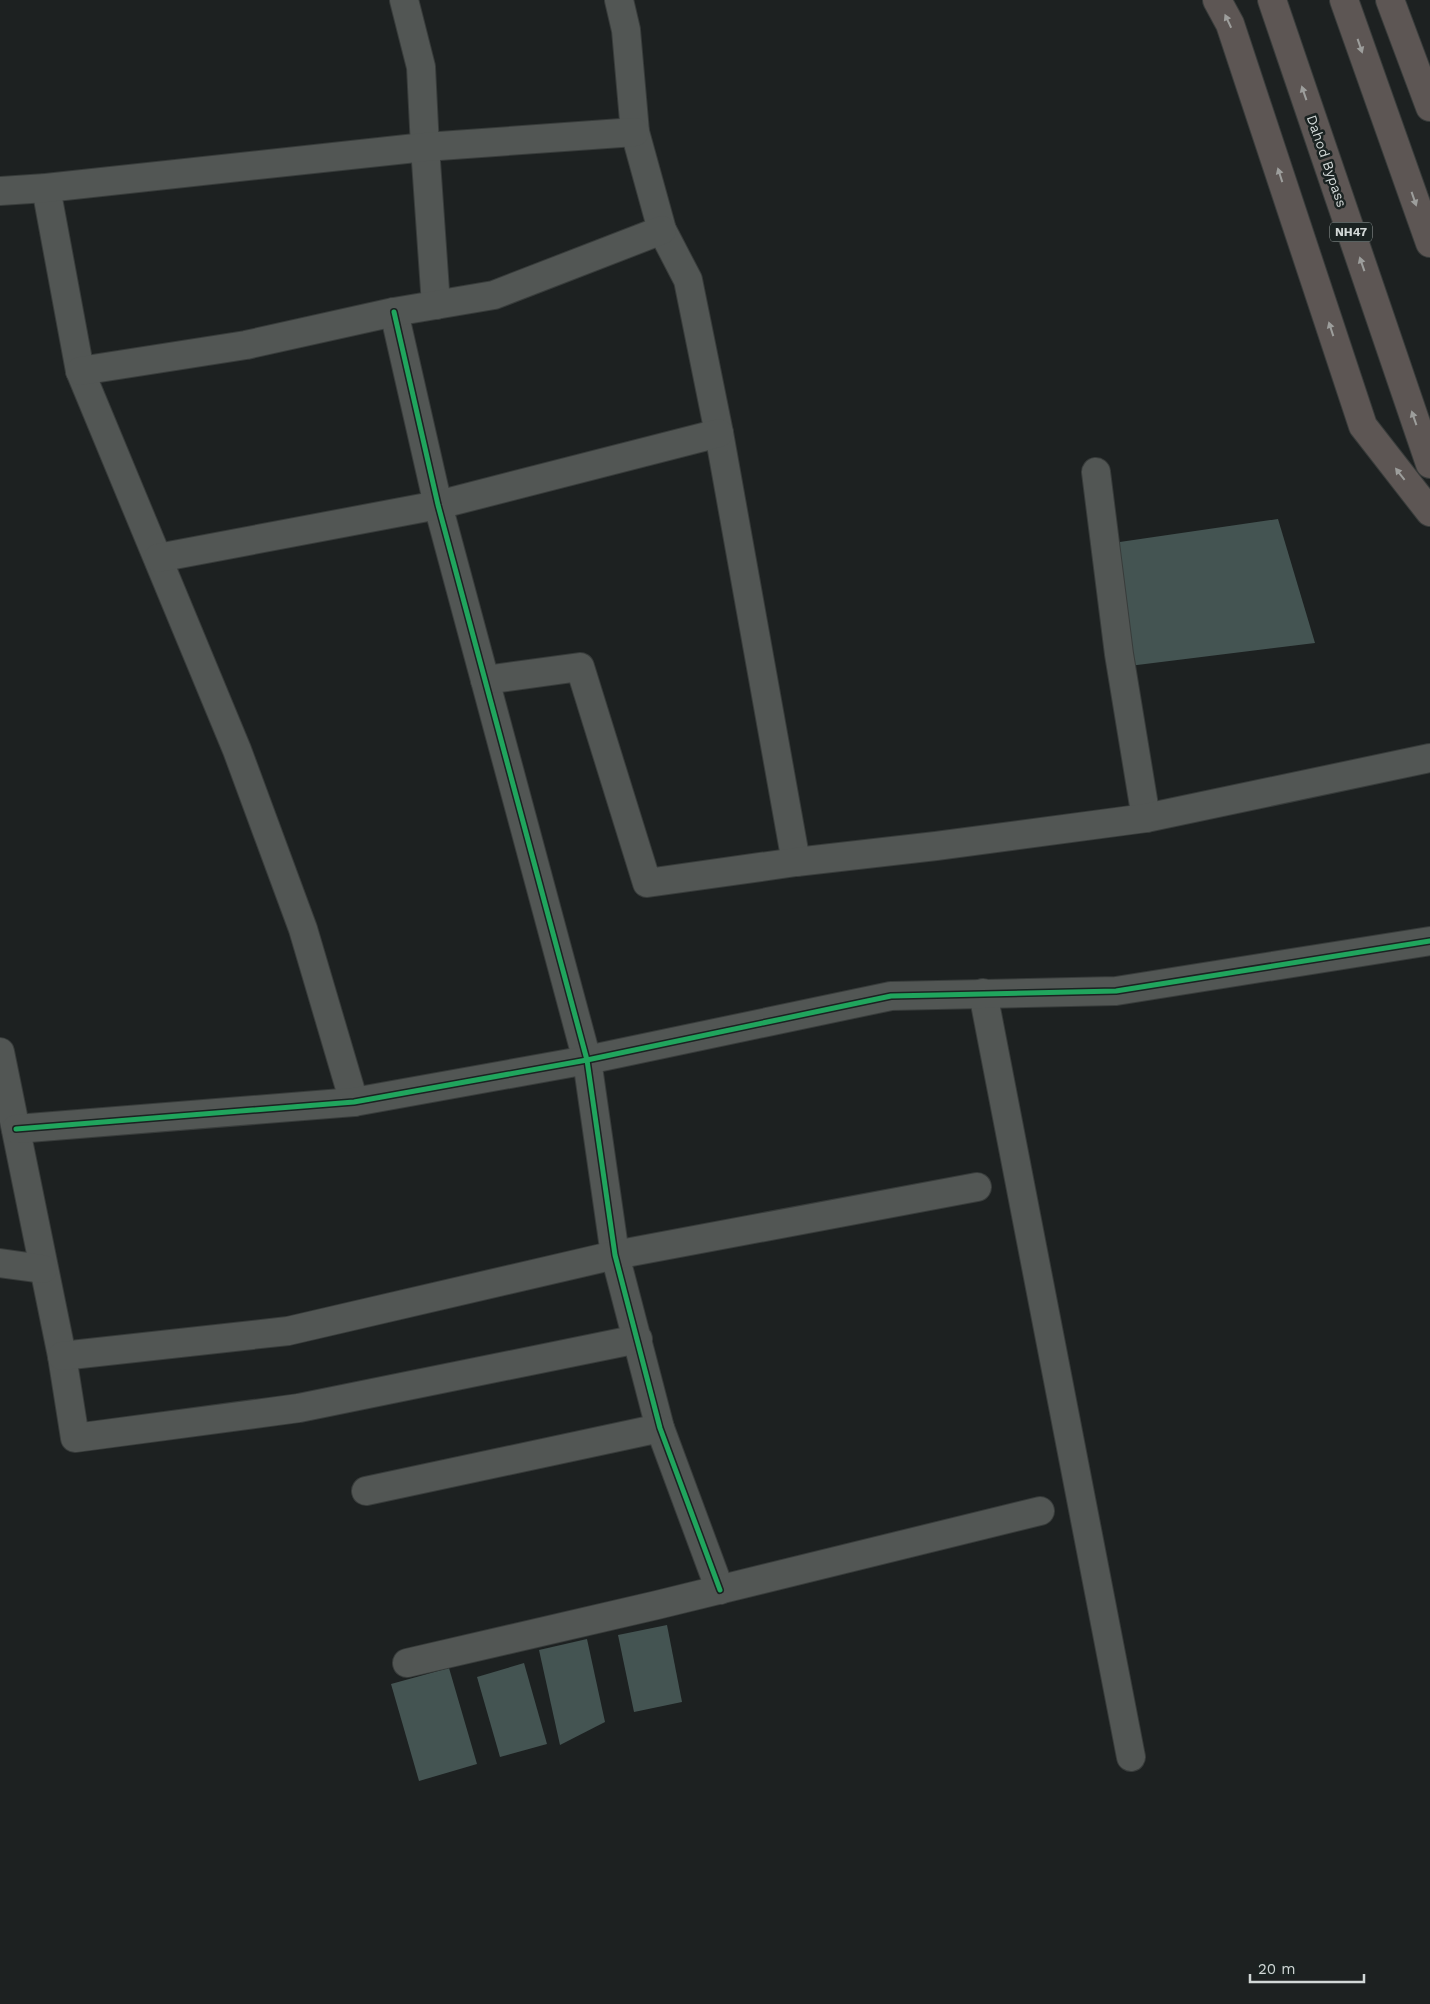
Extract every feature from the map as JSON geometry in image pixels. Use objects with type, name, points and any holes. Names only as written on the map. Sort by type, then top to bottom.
[{"type":"highway","points":[[1217,0],[1230,24],[1363,426],[1430,512]]},
{"type":"highway","name":"Dahod Bypass","points":[[1272,0],[1430,464]]},
{"type":"highway","points":[[1344,0],[1430,243]]},
{"type":"highway","points":[[1396,1],[1430,107]]},
{"type":"street","points":[[404,0],[421,67],[424,147],[436,305]]},
{"type":"street","points":[[619,0],[626,30],[635,132],[662,230],[688,280],[719,433],[796,862]]},
{"type":"street","points":[[0,191],[46,188],[424,147],[635,132]]},
{"type":"street","points":[[46,188],[80,371],[237,750],[303,929],[354,1102]]},
{"type":"street","points":[[80,371],[246,345],[394,312],[494,294],[662,230]]},
{"type":"street","points":[[394,312],[438,504],[587,1060],[615,1255],[660,1428],[720,1590]]},
{"type":"street","points":[[158,558],[438,504],[719,433]]},
{"type":"street","points":[[1096,472],[1119,654],[1146,818]]},
{"type":"street","points":[[485,680],[580,667],[648,883],[796,862],[936,846],[1146,818],[1430,758]]},
{"type":"street","points":[[16,1129],[354,1102],[587,1060],[890,996],[1116,990],[1430,942]]},
{"type":"street","points":[[983,993],[1131,1757]]},
{"type":"street","points":[[0,1052],[62,1356],[75,1438],[299,1408],[638,1339]]},
{"type":"street","points":[[62,1356],[288,1331],[615,1255],[978,1187]]},
{"type":"street","points":[[0,1263],[43,1268]]},
{"type":"street","points":[[366,1491],[660,1428]]},
{"type":"street","points":[[407,1663],[720,1590],[1040,1512]]},
{"type":"building","points":[[1278,519],[1315,643],[1121,667],[1106,544]]},
{"type":"building","points":[[667,1625],[682,1702],[634,1712],[618,1635]]},
{"type":"building","points":[[587,1639],[605,1722],[560,1745],[539,1650]]},
{"type":"building","points":[[524,1663],[547,1744],[500,1757],[477,1677]]},
{"type":"building","points":[[449,1668],[477,1764],[419,1781],[391,1684]]},
{"type":"cycle path","points":[[394,312],[438,505],[587,1060],[615,1255],[660,1428],[720,1590]]},
{"type":"cycle path","points":[[16,1129],[354,1102],[587,1060],[891,996],[1116,991],[1430,941]]}]
